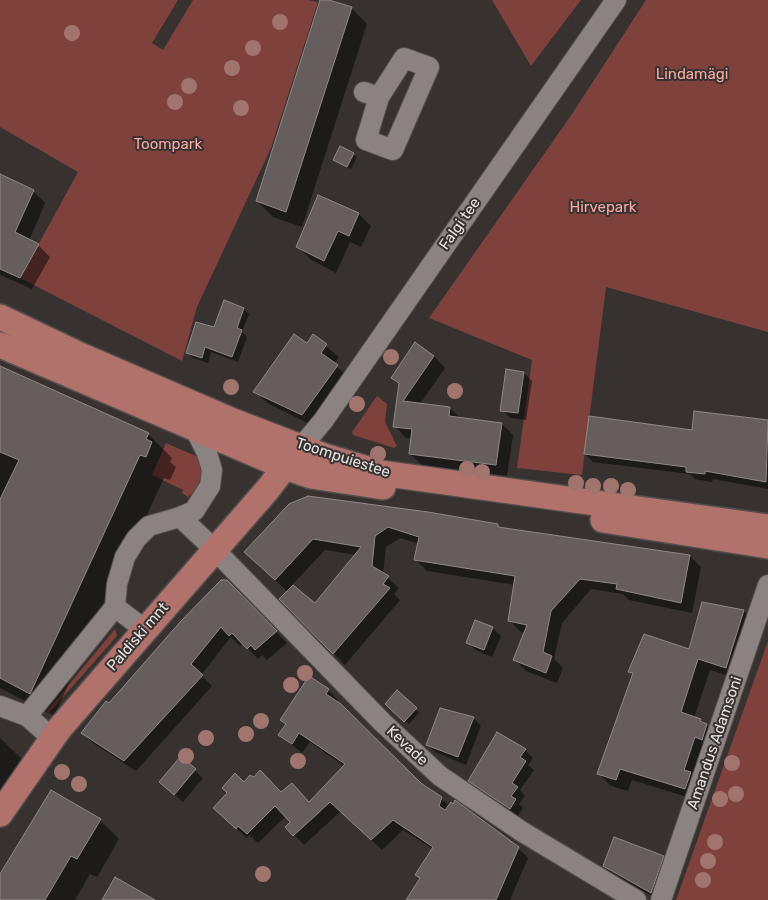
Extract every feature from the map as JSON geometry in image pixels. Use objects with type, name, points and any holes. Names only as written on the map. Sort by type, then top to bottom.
[{"type":"main road","name":"Toompuiestee","points":[[0,316],[80,355],[233,421],[324,456],[381,473],[768,526]]},
{"type":"main road","name":"Toompuiestee","points":[[0,345],[310,476],[768,546]]},
{"type":"main road","name":"Paldiski mnt","points":[[0,814],[52,738],[214,548],[268,489],[302,446]]},
{"type":"street","name":"Falgi tee","points":[[302,446],[323,421],[616,0]]},
{"type":"street","points":[[27,716],[115,607],[117,584],[136,539],[149,526],[194,511],[210,486],[212,470],[207,453],[194,427]]},
{"type":"street","name":"Kevade","points":[[180,517],[214,548],[382,722],[440,776],[521,831],[636,900]]},
{"type":"street","name":"Amandus Adamsoni","points":[[661,900],[768,585]]},
{"type":"street","points":[[115,607],[144,629]]},
{"type":"street","points":[[0,706],[27,716],[52,738]]},
{"type":"green space","name":"Toompark","points":[[0,0],[178,0],[152,43],[163,50],[193,0],[308,0],[318,2],[271,148],[197,307],[182,361],[20,278],[78,172],[0,127]]},
{"type":"green space","points":[[492,0],[581,0],[531,66]]},
{"type":"green space","name":"Hirvepark","points":[[646,0],[768,0],[768,332],[606,287],[582,475],[517,468],[532,360],[429,318],[572,114]]},
{"type":"green space","points":[[377,396],[387,404],[385,422],[397,446],[394,448],[353,435],[352,432]]},
{"type":"green space","points":[[166,443],[198,457],[202,475],[196,490],[188,497],[182,493],[183,490],[152,475]]},
{"type":"green space","points":[[115,629],[117,636],[49,713],[47,711]]},
{"type":"green space","points":[[768,641],[768,900],[676,900]]},
{"type":"building","points":[[320,0],[329,0],[352,7],[286,212],[256,201]]},
{"type":"building","points":[[340,146],[354,153],[347,167],[333,160]]},
{"type":"building","points":[[0,174],[34,190],[15,232],[39,244],[20,278],[0,269]]},
{"type":"building","points":[[318,195],[359,213],[349,236],[338,231],[324,261],[296,247]]},
{"type":"building","points":[[224,300],[244,308],[237,328],[242,330],[232,357],[205,347],[202,358],[186,353],[196,322],[214,327]]},
{"type":"building","points":[[294,334],[307,343],[313,334],[327,344],[321,353],[338,365],[302,415],[253,392]]},
{"type":"building","points":[[415,342],[434,356],[403,401],[450,407],[449,416],[502,423],[496,465],[409,454],[412,429],[393,427],[399,383],[391,378]]},
{"type":"building","points":[[0,366],[149,433],[146,439],[152,442],[146,457],[140,455],[30,694],[0,678],[0,499],[19,460],[0,452]]},
{"type":"building","points":[[506,369],[524,372],[518,413],[500,411]]},
{"type":"building","points":[[694,411],[768,420],[766,482],[705,471],[705,474],[686,472],[686,467],[584,454],[589,416],[692,430]]},
{"type":"building","points":[[308,496],[428,512],[498,524],[498,527],[690,555],[681,603],[616,589],[617,584],[580,579],[551,611],[543,652],[552,656],[546,673],[513,660],[527,625],[508,621],[515,576],[414,560],[419,537],[388,527],[375,536],[372,566],[389,576],[383,584],[390,588],[333,654],[279,599],[293,585],[315,603],[361,547],[313,539],[275,580],[244,552],[289,504]]},
{"type":"building","points":[[221,580],[227,580],[277,631],[255,650],[251,645],[247,649],[232,633],[229,636],[221,627],[191,664],[203,675],[124,761],[81,733],[106,701],[109,703],[181,621]]},
{"type":"building","points":[[702,602],[744,610],[726,668],[698,659],[681,712],[701,719],[700,721],[707,724],[702,740],[695,737],[684,770],[691,772],[685,789],[620,769],[616,780],[597,774],[633,673],[628,672],[644,634],[689,649]]},
{"type":"building","points":[[475,620],[493,627],[484,650],[466,643]]},
{"type":"building","points":[[309,676],[329,689],[326,694],[341,704],[422,784],[442,797],[439,806],[445,810],[455,800],[519,847],[496,900],[406,900],[420,878],[415,875],[433,847],[393,820],[371,840],[330,802],[293,836],[285,827],[290,822],[275,806],[247,834],[238,826],[236,829],[213,808],[227,793],[222,788],[235,773],[244,782],[250,775],[254,777],[260,770],[281,792],[292,783],[309,802],[345,764],[299,733],[292,744],[278,735],[286,724],[280,720]]},
{"type":"building","points":[[397,690],[417,708],[404,722],[385,704]]},
{"type":"building","points":[[440,708],[474,717],[458,757],[426,745]]},
{"type":"building","points":[[497,732],[526,749],[520,757],[526,761],[512,783],[518,787],[511,796],[516,799],[510,809],[468,781]]},
{"type":"building","points":[[181,756],[196,769],[174,795],[159,782]]},
{"type":"building","points":[[51,790],[101,819],[77,859],[71,856],[45,900],[0,900],[0,874]]},
{"type":"building","points":[[614,837],[664,856],[651,893],[603,866]]},
{"type":"building","points":[[115,877],[155,900],[102,900]]},
{"type":"park label","name":"Lindamägi","points":[[692,75]]}]
